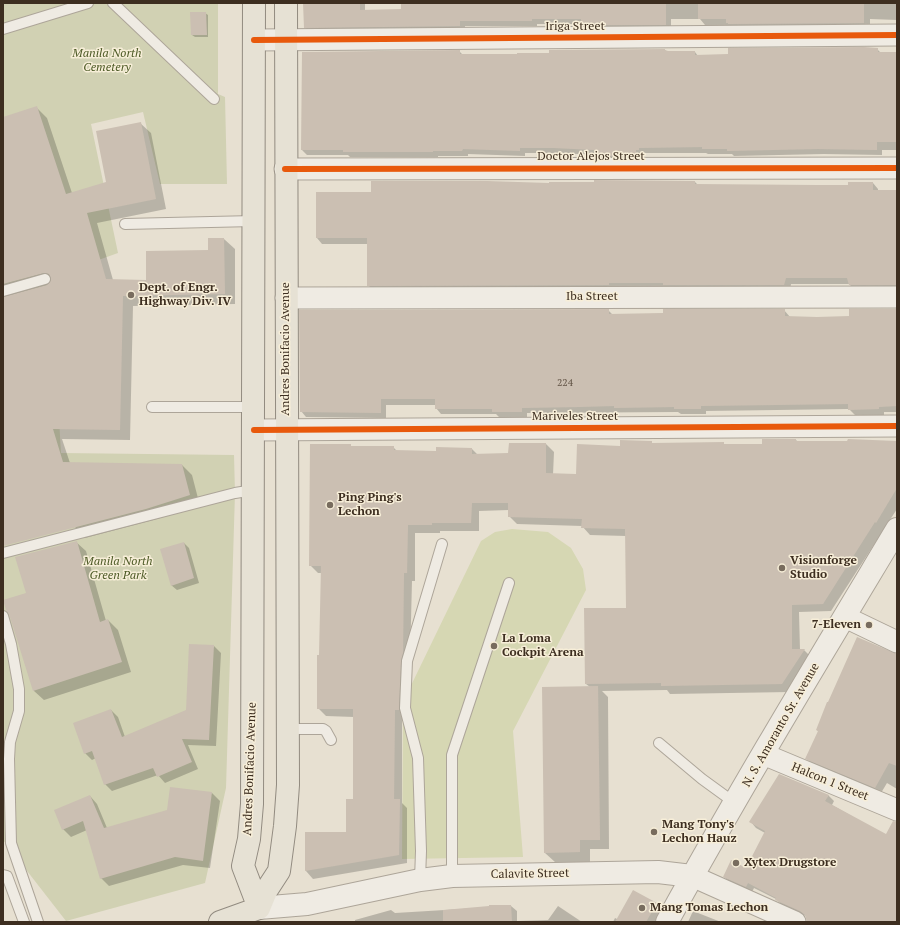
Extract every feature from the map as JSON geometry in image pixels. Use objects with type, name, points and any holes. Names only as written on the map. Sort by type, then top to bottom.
[{"type":"main road","name":"Andres Bonifacio Avenue","points":[[254,3],[254,490],[252,804],[249,839],[243,866],[259,908]]},
{"type":"main road","name":"Andres Bonifacio Avenue","points":[[259,908],[266,891],[279,871],[285,826],[288,785],[285,168],[286,3]]},
{"type":"main road","points":[[220,922],[259,908]]},
{"type":"street","name":"Iriga Street","points":[[254,40],[897,35]]},
{"type":"street","name":"Doctor Alejos Street","points":[[285,168],[897,168]]},
{"type":"street","name":"Iba Street","points":[[286,298],[897,297]]},
{"type":"street","name":"Mariveles Street","points":[[254,430],[897,426]]},
{"type":"street","name":"N. S. Amoranto Sr. Avenue","points":[[667,922],[763,754],[897,528]]},
{"type":"street","points":[[845,617],[897,642]]},
{"type":"street","name":"Halcon 1 Street","points":[[763,754],[897,810]]},
{"type":"street","name":"Calavite Street","points":[[259,908],[307,904],[420,880],[452,876],[658,872],[692,876],[795,922]]},
{"type":"lane","points":[[3,29],[88,3]]},
{"type":"lane","points":[[113,3],[214,99]]},
{"type":"lane","points":[[125,224],[254,221]]},
{"type":"lane","points":[[3,291],[45,279]]},
{"type":"lane","points":[[152,407],[254,407]]},
{"type":"lane","points":[[3,553],[235,493],[254,490]]},
{"type":"lane","points":[[420,880],[421,851],[418,758],[406,708],[407,661],[442,544]]},
{"type":"lane","points":[[452,876],[452,755],[509,583]]},
{"type":"lane","points":[[3,616],[11,644],[19,689],[19,710],[10,742],[9,759],[11,843],[38,922]]},
{"type":"lane","points":[[287,729],[323,729],[331,740]]},
{"type":"lane","points":[[659,742],[702,779],[735,803]]},
{"type":"lane","points":[[3,875],[7,876],[24,922]]},
{"type":"green space","name":"Manila North Green Park","points":[[3,3],[218,3],[218,94],[225,97],[227,184],[160,184],[143,112],[91,124],[118,253],[51,277],[61,453],[234,455],[235,493],[226,788],[205,883],[66,921],[3,840]]},
{"type":"green space","name":"La Loma Cockpit Arena","points":[[512,529],[548,532],[571,548],[583,569],[586,590],[513,731],[523,857],[402,859],[403,702],[481,541],[495,532]]},
{"type":"building","points":[[303,3],[360,3],[360,10],[401,9],[401,3],[666,3],[666,25],[581,25],[581,19],[532,19],[532,21],[460,21],[460,26],[304,28]]},
{"type":"building","points":[[698,3],[864,3],[864,23],[728,24],[726,23],[726,19],[698,19]]},
{"type":"building","points":[[190,12],[206,12],[207,35],[191,35]]},
{"type":"building","points":[[728,48],[878,48],[878,52],[897,52],[897,142],[877,142],[877,150],[818,149],[727,151],[727,149],[702,149],[702,147],[639,148],[639,150],[636,150],[636,156],[594,156],[594,150],[554,148],[520,148],[520,151],[463,149],[462,151],[433,152],[343,152],[343,150],[301,150],[302,52],[460,50],[460,54],[517,54],[549,53],[549,50],[665,49],[668,51],[695,51],[695,55],[728,54]]},
{"type":"building","points":[[37,106],[66,194],[106,182],[96,131],[141,122],[156,199],[87,213],[106,279],[146,280],[146,251],[208,250],[208,238],[224,238],[225,294],[123,296],[120,430],[53,429],[63,462],[182,464],[190,495],[146,509],[3,546],[3,297],[47,285],[51,280],[49,274],[44,273],[3,284],[3,117]]},
{"type":"building","points":[[594,180],[695,181],[695,184],[816,185],[848,185],[848,182],[873,182],[873,190],[897,190],[897,285],[849,285],[847,278],[786,278],[784,285],[663,285],[663,283],[609,283],[609,285],[367,286],[367,238],[316,238],[316,192],[371,192],[371,181],[487,181],[549,183],[594,182]]},
{"type":"building","points":[[609,309],[609,314],[663,313],[663,309],[785,309],[785,316],[817,317],[849,316],[849,309],[897,309],[897,406],[879,407],[879,409],[848,410],[848,404],[701,406],[701,409],[674,409],[674,407],[614,408],[614,406],[522,408],[522,412],[492,412],[492,409],[435,409],[435,399],[381,399],[381,413],[300,412],[299,310]]},
{"type":"building","points":[[762,439],[796,439],[796,441],[847,441],[848,439],[897,441],[897,488],[876,523],[875,522],[823,604],[792,605],[792,649],[805,649],[782,684],[661,686],[661,683],[585,684],[584,608],[626,608],[625,529],[581,528],[582,519],[508,517],[508,503],[472,503],[471,523],[432,523],[432,525],[408,525],[407,573],[404,573],[403,653],[401,661],[399,710],[395,710],[394,799],[400,799],[399,855],[305,871],[305,832],[346,832],[346,799],[353,799],[353,709],[317,709],[317,655],[319,655],[321,566],[309,566],[310,444],[394,446],[394,450],[436,451],[436,447],[472,448],[472,454],[508,453],[509,443],[546,443],[546,473],[576,474],[577,444],[620,446],[620,440],[652,441],[652,443],[724,442],[724,444],[762,444]]},
{"type":"building","points":[[77,541],[100,622],[108,619],[122,662],[33,691],[9,614],[3,600],[26,593],[15,557]]},
{"type":"building","points":[[184,542],[194,578],[171,586],[160,549]]},
{"type":"building","points":[[857,637],[897,654],[897,766],[889,763],[875,788],[805,759],[818,731],[816,730],[827,702]]},
{"type":"building","points":[[189,644],[214,645],[209,740],[182,739],[192,762],[157,777],[153,768],[104,785],[92,751],[84,754],[73,723],[111,709],[122,737],[186,710]]},
{"type":"building","points":[[598,686],[600,840],[580,840],[580,852],[544,853],[542,687]]},
{"type":"building","points":[[779,774],[829,795],[825,801],[886,834],[893,821],[897,822],[897,922],[807,922],[805,915],[800,911],[775,900],[776,898],[748,883],[746,887],[723,877],[731,860],[746,868],[765,831],[749,822]]},
{"type":"building","points":[[170,787],[212,792],[203,861],[175,857],[100,879],[83,821],[62,830],[54,810],[90,795],[104,828],[167,810]]},
{"type":"building","points":[[633,890],[657,903],[646,922],[615,922]]},
{"type":"building","points":[[489,905],[511,905],[512,922],[443,922],[443,910]]},
{"type":"cycle path","points":[[254,40],[897,35]]},
{"type":"cycle path","points":[[285,169],[897,168]]},
{"type":"cycle path","points":[[254,430],[897,426]]},
{"type":"place","name":"Dept. of Engr. Highway Div. IV","points":[[131,295]]},
{"type":"place","name":"Ping Ping's Lechon","points":[[330,505]]},
{"type":"place","name":"Visionforge Studio","points":[[782,568]]},
{"type":"place","name":"7-Eleven","points":[[869,625]]},
{"type":"place","name":"La Loma Cockpit Arena","points":[[494,646]]},
{"type":"place","name":"Mang Tony's Lechon Hauz","points":[[654,832]]},
{"type":"place","name":"Xytex Drugstore","points":[[736,863]]},
{"type":"place","name":"Mang Tomas Lechon","points":[[642,908]]},
{"type":"park label","name":"Manila North Cemetery","points":[[107,61]]}]
